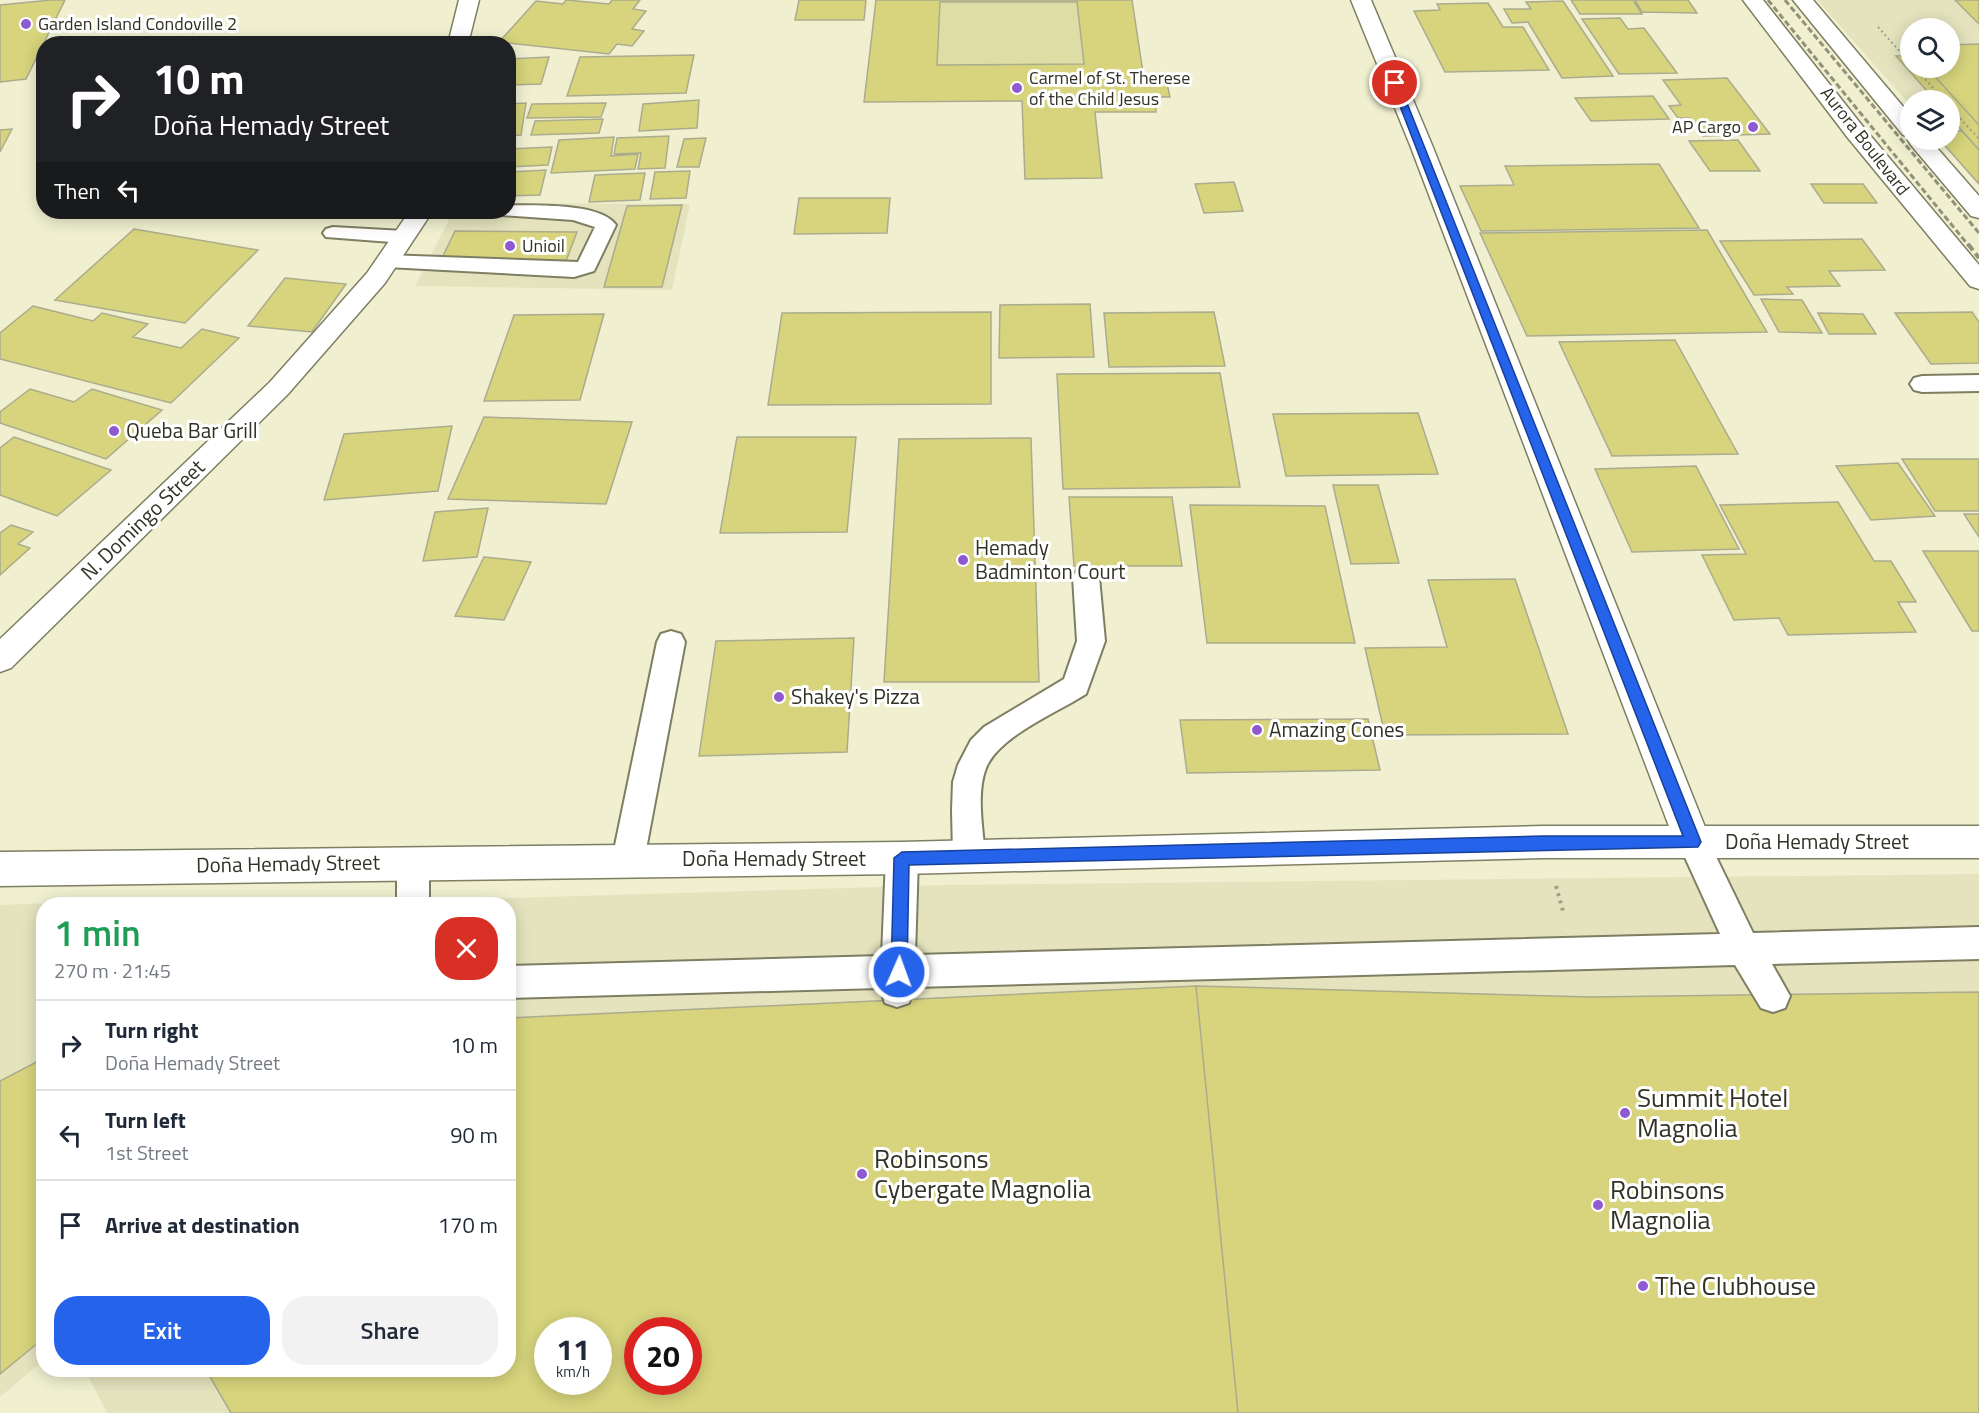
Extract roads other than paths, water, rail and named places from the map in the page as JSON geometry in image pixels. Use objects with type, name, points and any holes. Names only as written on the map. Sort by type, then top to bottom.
[{"type":"main road","points":[[460,36],[469,0]]},
{"type":"main road","points":[[1361,0],[1425,156],[1693,842]]},
{"type":"main road","name":"Aurora Boulevard","points":[[1753,0],[1856,133],[1979,281]]},
{"type":"main road","name":"Aurora Boulevard","points":[[1803,0],[1900,117]]},
{"type":"main road","points":[[1927,150],[1979,211]]},
{"type":"main road","name":"N. Domingo Street","points":[[0,659],[279,388],[376,278],[416,219]]},
{"type":"main road","name":"Doña Hemady Street","points":[[0,869],[413,862],[902,858],[1543,842],[1979,842]]},
{"type":"lane","points":[[387,261],[574,270],[587,266],[606,225],[598,219],[577,215],[516,211]]},
{"type":"lane","points":[[333,232],[404,237]]},
{"type":"lane","points":[[1922,384],[1979,383]]},
{"type":"lane","points":[[969,856],[968,780],[975,757],[998,731],[1076,686],[1091,641],[1086,577]]},
{"type":"lane","points":[[628,860],[671,642]]},
{"type":"lane","points":[[1693,842],[1743,948],[1773,996]]},
{"type":"lane","points":[[898,982],[902,858]]},
{"type":"lane","points":[[413,862],[413,897]]},
{"type":"lane","points":[[516,982],[898,982],[1743,948],[1979,944]]},
{"type":"railway","points":[[1768,0],[1969,246]]},
{"type":"railway","points":[[1785,0],[1979,233]]},
{"type":"railway","points":[[1968,244],[1979,258]]},
{"type":"place","name":"Garden Island Condoville 2","points":[[26,24]]},
{"type":"place","name":"Carmel of St. Therese of the Child Jesus","points":[[1017,88]]},
{"type":"place","name":"AP Cargo","points":[[1753,127]]},
{"type":"place","name":"Unioil","points":[[510,246]]},
{"type":"place","name":"Queba Bar Grill","points":[[114,431]]},
{"type":"place","name":"Hemady Badminton Court","points":[[963,560]]},
{"type":"place","name":"Shakey's Pizza","points":[[779,697]]},
{"type":"place","name":"Amazing Cones","points":[[1257,730]]},
{"type":"place","name":"Summit Hotel Magnolia","points":[[1625,1113]]},
{"type":"place","name":"Robinsons Cybergate Magnolia","points":[[862,1174]]},
{"type":"place","name":"Robinsons Magnolia","points":[[1598,1205]]},
{"type":"place","name":"The Clubhouse","points":[[1643,1286]]}]
